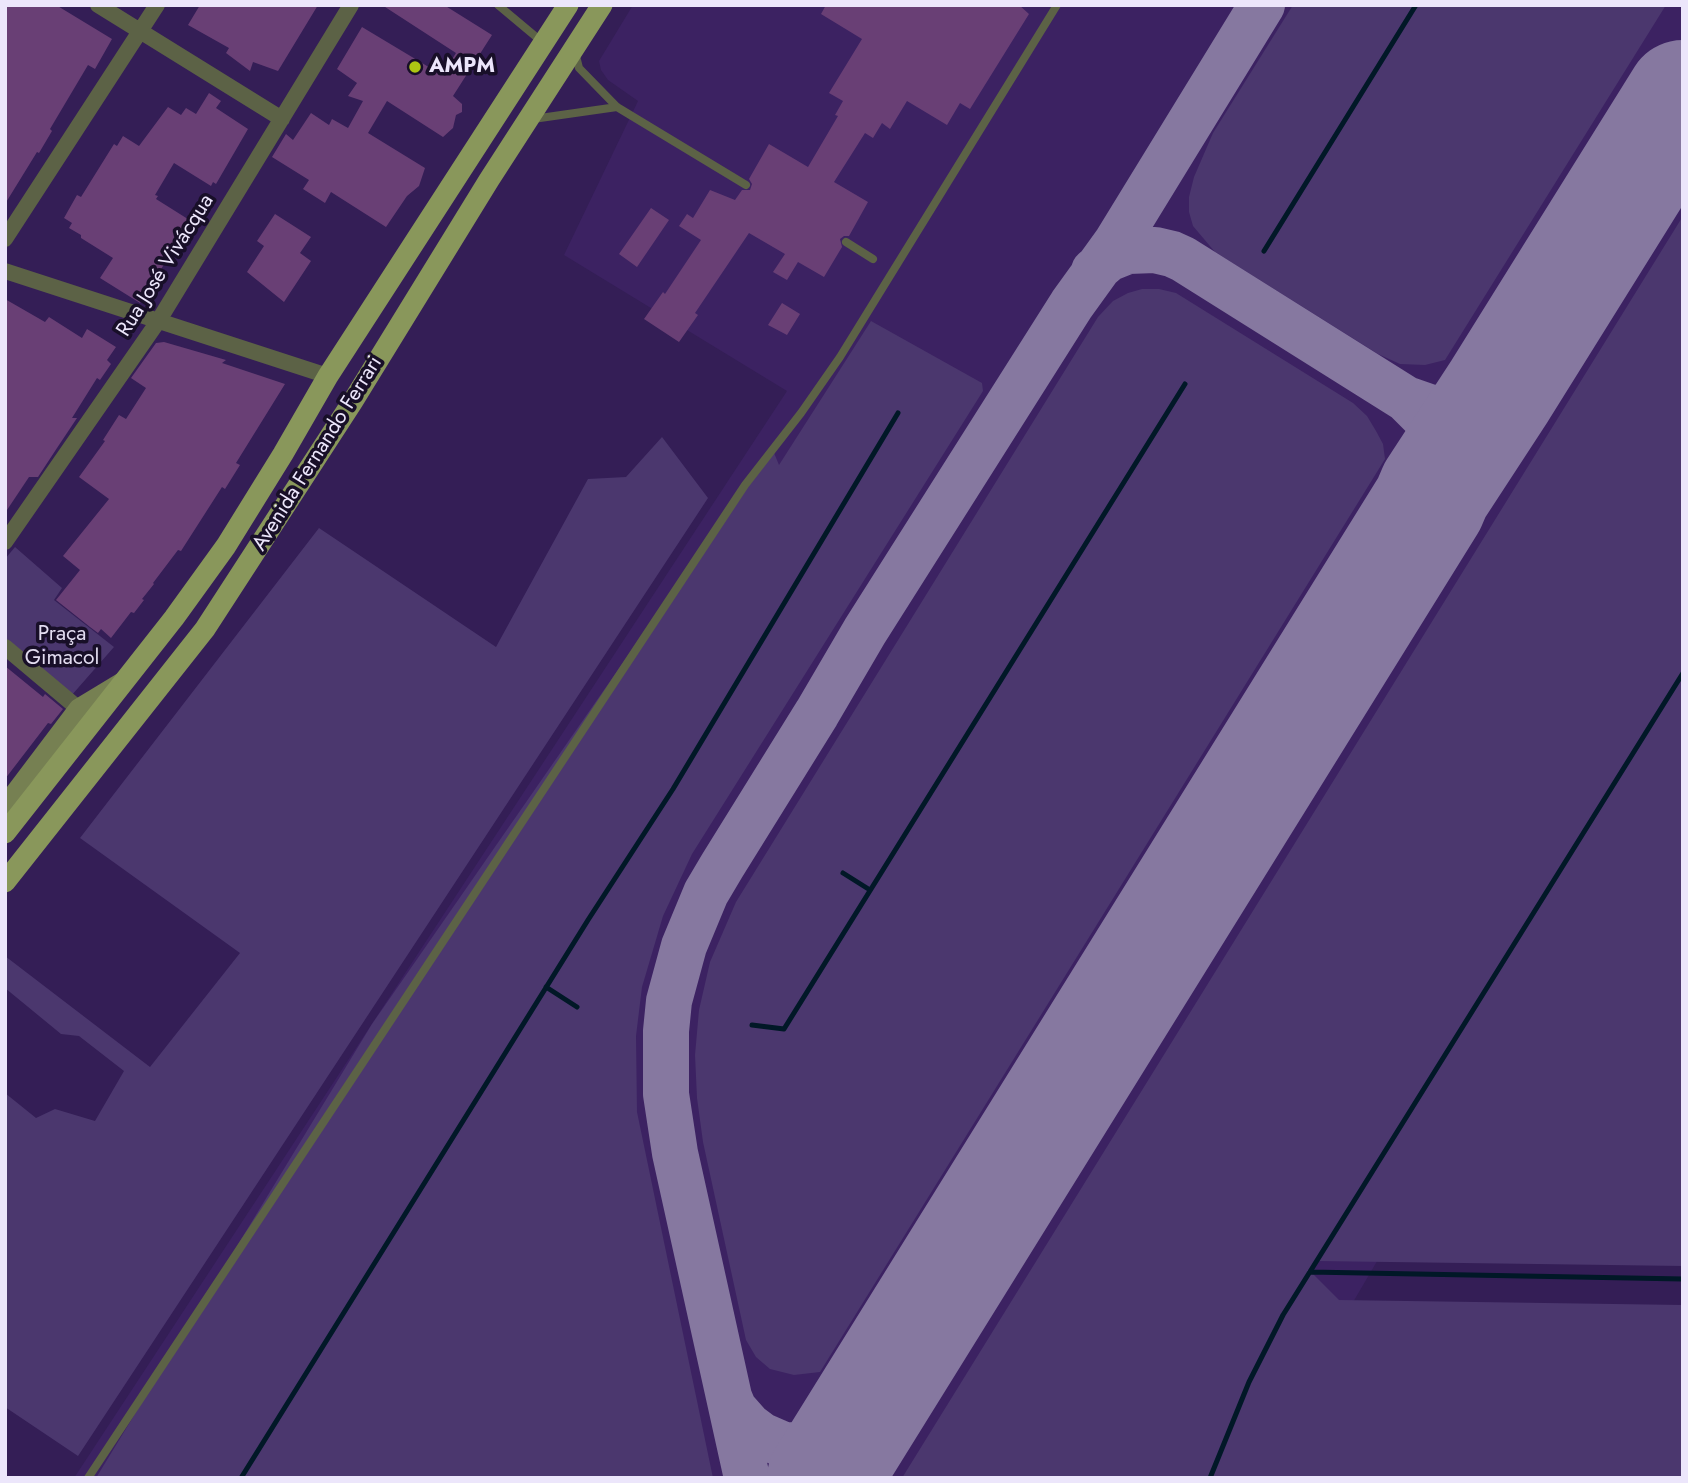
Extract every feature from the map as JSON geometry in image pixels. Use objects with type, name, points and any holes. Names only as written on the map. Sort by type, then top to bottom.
[{"type":"main road","name":"Avenida Fernando Ferrari","points":[[5,833],[86,715],[124,682],[226,546],[328,376],[568,5]]},
{"type":"main road","points":[[574,46],[582,5]]},
{"type":"main road","name":"Avenida Fernando Ferrari","points":[[5,882],[205,629],[323,448],[527,120],[602,5]]},
{"type":"main road","points":[[328,376],[378,360]]},
{"type":"street","points":[[98,5],[282,119]]},
{"type":"street","points":[[5,239],[157,5]]},
{"type":"street","name":"Rua José Vivácqua","points":[[5,542],[159,320],[351,5]]},
{"type":"street","points":[[5,271],[328,376]]},
{"type":"street","points":[[6,650],[86,715]]},
{"type":"street","name":"Avenida Fernando Ferrari","points":[[5,807],[86,715]]},
{"type":"lane","points":[[498,5],[545,44]]},
{"type":"lane","points":[[88,1478],[729,508],[840,357],[1057,5]]},
{"type":"lane","points":[[574,46],[579,68],[617,107],[746,185]]},
{"type":"lane","points":[[527,120],[617,107]]},
{"type":"lane","points":[[846,242],[873,259]]},
{"type":"shaded area","points":[[633,5],[1683,5],[1683,739],[1250,1478],[74,1478],[787,391],[564,255],[638,101],[608,80],[599,61]]},
{"type":"green space","points":[[1293,5],[1666,5],[1445,360],[1425,365],[1400,364],[1378,354],[1215,252],[1193,226],[1189,197],[1194,177],[1213,133]]},
{"type":"green space","points":[[1683,216],[1683,1266],[1316,1261],[1311,1272],[1339,1300],[1683,1305],[1683,1478],[902,1478]]},
{"type":"green space","points":[[1142,289],[1176,293],[1353,403],[1367,416],[1376,431],[1383,444],[1385,459],[820,1372],[794,1375],[770,1369],[756,1357],[746,1340],[703,1142],[695,1055],[699,1010],[710,962],[736,902],[1098,317],[1113,301]]},
{"type":"green space","points":[[871,321],[982,383],[983,391],[692,854],[663,916],[642,987],[636,1036],[637,1112],[713,1478],[96,1478],[372,1024],[772,448],[779,465]]},
{"type":"green space","points":[[662,437],[708,498],[78,1456],[5,1407],[5,1093],[36,1118],[55,1109],[95,1121],[124,1071],[79,1036],[61,1034],[5,988],[5,956],[150,1067],[240,953],[80,838],[319,528],[496,647],[588,479],[626,477]]},
{"type":"green space","name":"Praça Gimacol","points":[[15,547],[62,588],[54,600],[114,647],[71,696],[5,641],[5,559]]},
{"type":"building","points":[[5,5],[56,5],[112,39],[95,69],[88,65],[39,153],[37,152],[5,204]]},
{"type":"building","points":[[200,5],[318,5],[278,71],[253,62],[250,71],[226,53],[229,48],[188,25]]},
{"type":"building","points":[[382,5],[444,5],[492,35],[453,96],[462,104],[462,112],[456,115],[453,128],[443,137],[387,101],[368,133],[425,168],[419,186],[407,196],[386,227],[331,192],[325,203],[303,189],[309,180],[272,157],[286,134],[293,140],[311,113],[329,125],[332,119],[348,128],[363,101],[348,96],[357,83],[337,69],[362,27],[442,75],[456,53]]},
{"type":"building","points":[[826,5],[1019,5],[1029,14],[970,109],[960,103],[947,125],[907,101],[890,129],[882,123],[873,138],[865,133],[834,182],[868,202],[849,236],[840,239],[842,247],[824,277],[798,262],[787,280],[773,272],[785,254],[749,233],[695,313],[698,315],[679,342],[644,319],[663,292],[665,294],[701,240],[679,226],[687,214],[693,218],[710,190],[735,200],[742,190],[750,190],[752,184],[749,179],[769,144],[808,167],[838,116],[835,115],[843,101],[829,93],[862,39],[821,14]]},
{"type":"building","points":[[209,93],[221,101],[216,108],[248,129],[216,184],[213,182],[211,186],[174,163],[155,195],[158,196],[156,199],[191,221],[140,303],[100,278],[113,258],[81,238],[81,235],[69,228],[72,223],[64,218],[77,195],[81,197],[114,144],[117,146],[123,136],[139,146],[168,107],[181,115],[186,108],[196,114]]},
{"type":"building","points":[[651,208],[669,220],[637,267],[619,254]]},
{"type":"building","points":[[275,214],[311,237],[300,253],[311,261],[284,302],[247,272],[264,246],[257,241]]},
{"type":"building","points":[[5,299],[45,322],[49,317],[82,338],[87,329],[116,347],[107,360],[111,364],[100,380],[97,378],[72,418],[77,418],[38,477],[29,477],[5,513]]},
{"type":"building","points":[[782,303],[800,314],[787,335],[768,325]]},
{"type":"building","points":[[164,342],[226,360],[222,363],[285,384],[236,463],[240,465],[225,489],[222,487],[181,551],[178,550],[142,599],[144,600],[111,638],[101,629],[98,633],[56,600],[80,570],[63,556],[109,499],[79,477],[105,441],[103,440],[119,415],[126,419],[146,388],[131,378],[156,343]]},
{"type":"building","points":[[5,666],[43,697],[45,694],[63,709],[51,724],[48,723],[5,779]]},
{"type":"waterway","points":[[1264,251],[1416,5]]},
{"type":"waterway","points":[[752,1025],[784,1029],[1185,384]]},
{"type":"waterway","points":[[241,1478],[588,920],[673,789],[898,413]]},
{"type":"waterway","points":[[1210,1478],[1249,1382],[1283,1315],[1683,673]]},
{"type":"waterway","points":[[843,873],[870,890]]},
{"type":"waterway","points":[[546,987],[577,1007]]},
{"type":"waterway","points":[[1310,1272],[1683,1279]]},
{"type":"taxiway","points":[[747,1478],[675,1153],[666,1094],[669,1001],[684,946],[706,893],[865,631],[1072,304],[1116,243],[1262,5]]},
{"type":"taxiway","points":[[1094,271],[1108,259],[1128,251],[1155,250],[1172,254],[1406,399],[1428,421],[1437,441],[1440,466],[1435,490]]},
{"type":"taxiway","points":[[1406,399],[1443,409],[1461,406],[1499,392]]},
{"type":"taxiway","points":[[729,1397],[734,1409],[749,1426],[761,1435],[784,1445],[807,1446],[831,1440],[846,1431],[864,1412]]},
{"type":"runway","points":[[824,1478],[1429,504],[1435,490],[1683,97]]},
{"type":"place","name":"AMPM","points":[[415,67]]}]
